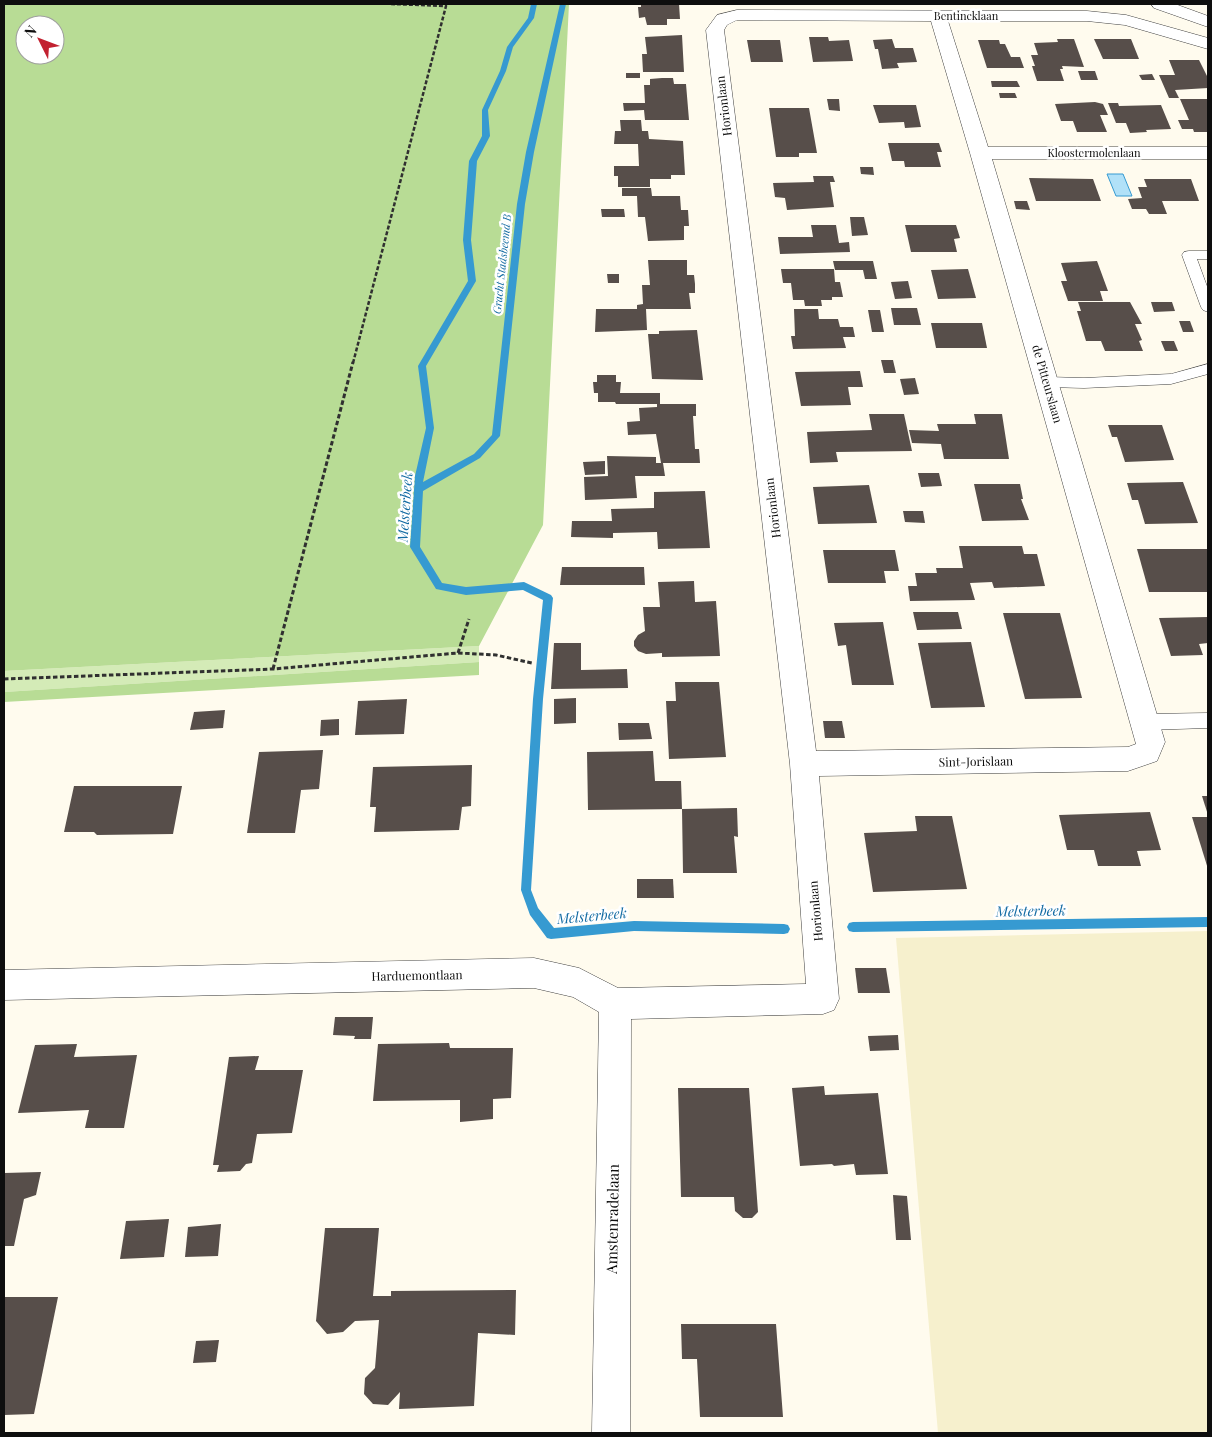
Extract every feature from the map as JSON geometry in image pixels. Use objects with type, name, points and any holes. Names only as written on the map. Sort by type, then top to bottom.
[{"type":"street","points":[[1160,4],[1208,22]]},
{"type":"street","name":"Bentincklaan","points":[[721,20],[737,15],[1087,16],[1145,25],[1208,44]]},
{"type":"street","name":"de Pitteurslaan","points":[[938,16],[980,153],[1146,722],[1151,742],[1148,752]]},
{"type":"street","name":"Horionlaan","points":[[615,1004],[823,999],[804,764],[715,30],[721,20]]},
{"type":"street","name":"Kloostermolenlaan","points":[[980,153],[1208,153]]},
{"type":"street","name":"Sint-Jorislaan","points":[[804,764],[1128,759],[1148,752]]},
{"type":"street","name":"Harduemontlaan","points":[[4,985],[534,973],[579,984],[615,1004]]},
{"type":"street","name":"Amstenradelaan","points":[[611,1433],[615,1004]]},
{"type":"lane","points":[[1208,255],[1189,255],[1208,307]]},
{"type":"lane","points":[[1047,382],[1084,383],[1171,379],[1208,369]]},
{"type":"lane","points":[[1146,722],[1208,721]]},
{"type":"path","points":[[273,668],[446,6],[392,4]]},
{"type":"path","points":[[458,653],[470,619]]},
{"type":"path","points":[[4,679],[273,668],[458,653],[496,655],[532,663]]},
{"type":"shaded area","points":[[1208,931],[1208,1433],[938,1433],[896,938]]},
{"type":"green space","points":[[4,4],[569,4],[543,525],[479,646],[4,671]]},
{"type":"green space","points":[[479,646],[479,662],[4,692],[4,671]]},
{"type":"green space","points":[[479,662],[479,675],[4,702],[4,692]]},
{"type":"water","points":[[1107,174],[1123,174],[1132,196],[1116,196]]},
{"type":"building","points":[[641,4],[679,4],[680,19],[667,19],[667,25],[647,25],[645,17],[639,18],[638,7],[641,7]]},
{"type":"building","points":[[682,35],[684,72],[643,72],[642,54],[647,54],[645,37]]},
{"type":"building","points":[[809,37],[828,37],[829,41],[849,40],[853,61],[813,62]]},
{"type":"building","points":[[892,39],[895,48],[913,48],[917,62],[897,63],[899,68],[882,69],[878,49],[875,49],[873,40]]},
{"type":"building","points":[[1057,39],[1074,39],[1084,67],[1062,66],[1063,69],[1060,69],[1064,81],[1037,81],[1031,55],[1038,55],[1034,43],[1058,42]]},
{"type":"building","points":[[1094,39],[1131,39],[1139,59],[1103,59]]},
{"type":"building","points":[[747,40],[780,40],[783,62],[751,62]]},
{"type":"building","points":[[978,40],[999,40],[1000,44],[1005,44],[1011,57],[1020,57],[1024,68],[987,68]]},
{"type":"building","points":[[1169,60],[1199,60],[1208,78],[1208,88],[1175,90],[1179,98],[1169,98],[1159,75],[1175,75]]},
{"type":"building","points":[[1078,71],[1095,71],[1098,80],[1081,80]]},
{"type":"building","points":[[626,73],[640,73],[640,78],[626,78]]},
{"type":"building","points":[[1152,74],[1155,80],[1142,80],[1139,75]]},
{"type":"building","points":[[673,78],[674,84],[686,84],[689,120],[645,120],[644,110],[624,111],[623,103],[645,103],[644,85],[650,85],[650,79]]},
{"type":"building","points":[[991,81],[1017,81],[1020,87],[992,87]]},
{"type":"building","points":[[999,93],[1015,93],[1017,98],[1000,98]]},
{"type":"building","points":[[827,99],[839,99],[840,111],[829,110]]},
{"type":"building","points":[[1180,99],[1208,99],[1208,132],[1194,132],[1193,129],[1182,129],[1178,120],[1189,120]]},
{"type":"building","points":[[1095,102],[1103,104],[1108,115],[1100,115],[1107,132],[1077,132],[1073,121],[1061,121],[1055,104]]},
{"type":"building","points":[[1108,103],[1118,103],[1119,106],[1161,105],[1171,129],[1130,133],[1126,123],[1116,123]]},
{"type":"building","points":[[873,105],[916,105],[921,127],[905,128],[904,122],[879,123]]},
{"type":"building","points":[[769,108],[809,108],[817,153],[799,153],[799,157],[776,157]]},
{"type":"building","points":[[620,120],[641,120],[642,131],[648,131],[649,139],[683,141],[685,175],[671,175],[671,179],[650,179],[650,187],[618,187],[618,176],[614,176],[614,166],[639,166],[638,144],[614,144],[615,131],[621,131]]},
{"type":"building","points":[[888,143],[939,143],[942,152],[937,152],[941,167],[905,167],[904,161],[892,161]]},
{"type":"building","points":[[860,167],[873,167],[874,175],[861,174]]},
{"type":"building","points":[[813,176],[833,176],[835,182],[830,182],[834,207],[787,210],[785,198],[775,197],[773,183],[814,182]]},
{"type":"building","points":[[1029,178],[1093,179],[1101,201],[1036,201]]},
{"type":"building","points":[[1144,179],[1191,179],[1199,201],[1162,201],[1167,214],[1149,214],[1146,209],[1132,209],[1128,199],[1142,198],[1138,187],[1147,187]]},
{"type":"building","points":[[622,188],[651,188],[652,196],[680,196],[681,210],[688,210],[689,226],[684,226],[684,240],[648,241],[645,217],[638,217],[637,196],[622,196]]},
{"type":"building","points":[[1014,201],[1027,201],[1030,210],[1016,209]]},
{"type":"building","points":[[601,209],[624,209],[625,217],[602,217]]},
{"type":"building","points":[[850,217],[864,217],[868,235],[852,236]]},
{"type":"building","points":[[811,225],[836,225],[839,243],[849,242],[850,252],[780,254],[778,237],[813,237]]},
{"type":"building","points":[[905,225],[956,225],[960,238],[954,239],[957,252],[911,252]]},
{"type":"building","points":[[648,260],[687,260],[687,275],[694,275],[695,284],[695,293],[689,293],[691,309],[646,309],[647,330],[595,332],[596,309],[637,309],[637,305],[643,304],[642,285],[650,285]]},
{"type":"building","points":[[833,261],[873,261],[877,279],[865,279],[863,270],[835,270]]},
{"type":"building","points":[[1097,261],[1108,291],[1100,291],[1103,301],[1068,301],[1061,281],[1067,281],[1061,263]]},
{"type":"building","points":[[781,269],[834,269],[835,282],[840,282],[843,297],[821,300],[822,306],[805,306],[804,300],[793,300],[791,283],[783,283]]},
{"type":"building","points":[[968,269],[976,298],[938,299],[931,270]]},
{"type":"building","points":[[607,274],[619,274],[619,283],[608,283]]},
{"type":"building","points":[[908,281],[912,298],[895,299],[891,282]]},
{"type":"building","points":[[1078,302],[1130,302],[1142,324],[1135,324],[1142,340],[1139,341],[1143,351],[1105,351],[1101,341],[1086,341],[1077,311],[1081,311]]},
{"type":"building","points":[[1151,302],[1172,302],[1175,311],[1154,312]]},
{"type":"building","points":[[891,308],[917,308],[921,325],[894,325]]},
{"type":"building","points":[[794,309],[818,309],[819,319],[838,319],[840,327],[853,327],[855,337],[843,337],[846,348],[793,349],[791,336],[795,336]]},
{"type":"building","points":[[868,310],[880,310],[884,332],[872,332]]},
{"type":"building","points":[[1179,321],[1190,321],[1194,332],[1183,332]]},
{"type":"building","points":[[931,323],[982,323],[987,348],[936,348]]},
{"type":"building","points":[[697,330],[703,380],[652,379],[648,334],[659,334],[659,331]]},
{"type":"building","points":[[1161,341],[1174,341],[1178,351],[1165,351]]},
{"type":"building","points":[[881,360],[893,360],[896,373],[884,373]]},
{"type":"building","points":[[860,371],[863,387],[848,387],[851,405],[801,406],[795,372]]},
{"type":"building","points":[[597,375],[616,375],[616,382],[621,382],[620,393],[660,393],[660,404],[598,402],[598,393],[594,393],[593,382],[597,382]]},
{"type":"building","points":[[915,378],[919,394],[904,395],[900,379]]},
{"type":"building","points":[[657,404],[696,404],[696,416],[693,416],[695,449],[699,449],[700,463],[663,463],[665,476],[635,476],[637,498],[585,500],[584,477],[608,476],[607,456],[656,457],[656,463],[661,463],[656,434],[628,435],[627,422],[640,421],[639,408],[657,407]]},
{"type":"building","points":[[869,414],[904,414],[912,451],[836,452],[838,462],[810,463],[807,432],[872,430]]},
{"type":"building","points":[[974,414],[1002,414],[1009,459],[944,459],[941,444],[912,443],[909,430],[939,431],[937,424],[976,424]]},
{"type":"building","points":[[1108,425],[1162,425],[1174,460],[1125,462],[1117,437],[1112,437]]},
{"type":"building","points":[[605,461],[605,474],[585,475],[583,462]]},
{"type":"building","points":[[918,473],[939,473],[942,486],[921,487]]},
{"type":"building","points":[[1183,482],[1198,523],[1145,524],[1138,500],[1132,500],[1127,483]]},
{"type":"building","points":[[974,484],[1020,484],[1023,499],[1021,499],[1029,520],[982,521]]},
{"type":"building","points":[[869,485],[877,523],[818,524],[813,487]]},
{"type":"building","points":[[705,491],[710,548],[658,549],[657,532],[613,533],[613,538],[571,537],[572,521],[612,521],[611,509],[654,508],[654,492]]},
{"type":"building","points":[[903,511],[923,511],[925,523],[905,522]]},
{"type":"building","points":[[959,546],[1022,546],[1024,554],[1037,554],[1045,586],[994,588],[992,582],[970,583],[975,600],[910,601],[908,586],[917,586],[915,573],[937,573],[936,568],[963,568]]},
{"type":"building","points":[[1137,549],[1207,549],[1208,592],[1149,592]]},
{"type":"building","points":[[823,550],[895,550],[899,571],[884,571],[886,583],[828,583]]},
{"type":"building","points":[[562,567],[644,567],[645,585],[560,585]]},
{"type":"building","points":[[694,581],[695,602],[716,601],[720,656],[662,657],[662,653],[646,654],[638,651],[634,646],[634,641],[638,635],[645,631],[643,607],[660,607],[658,582]]},
{"type":"building","points":[[913,612],[958,612],[962,629],[917,630]]},
{"type":"building","points":[[1003,613],[1060,613],[1082,698],[1025,699]]},
{"type":"building","points":[[1208,617],[1208,643],[1199,644],[1203,655],[1171,656],[1159,618]]},
{"type":"building","points":[[883,622],[894,685],[852,685],[846,645],[838,646],[834,623]]},
{"type":"building","points":[[971,642],[985,707],[931,708],[918,643]]},
{"type":"building","points":[[554,643],[581,643],[581,670],[627,669],[628,688],[551,689]]},
{"type":"building","points":[[675,682],[719,682],[726,757],[669,759],[666,701],[676,701]]},
{"type":"building","points":[[576,698],[576,723],[554,724],[554,699]]},
{"type":"building","points":[[407,699],[404,734],[355,735],[358,701]]},
{"type":"building","points":[[225,710],[223,728],[190,730],[194,712]]},
{"type":"building","points":[[339,719],[339,735],[320,736],[321,720]]},
{"type":"building","points":[[823,721],[842,721],[845,738],[825,738]]},
{"type":"building","points":[[618,723],[649,723],[652,739],[619,740]]},
{"type":"building","points":[[323,750],[319,789],[301,790],[295,833],[247,833],[259,752]]},
{"type":"building","points":[[653,751],[655,781],[681,781],[682,809],[588,810],[587,752]]},
{"type":"building","points":[[472,765],[471,806],[462,807],[459,830],[374,832],[376,807],[370,807],[373,767]]},
{"type":"building","points":[[74,786],[182,786],[173,834],[97,835],[94,832],[64,832]]},
{"type":"building","points":[[1202,796],[1208,796],[1208,815]]},
{"type":"building","points":[[737,808],[738,837],[734,836],[737,873],[683,873],[682,809]]},
{"type":"building","points":[[1150,812],[1161,850],[1137,851],[1141,866],[1098,866],[1094,850],[1067,850],[1059,815]]},
{"type":"building","points":[[915,816],[952,816],[967,889],[873,892],[864,833],[917,831]]},
{"type":"building","points":[[1192,817],[1208,817],[1208,869]]},
{"type":"building","points":[[637,879],[673,879],[674,898],[637,898]]},
{"type":"building","points":[[855,968],[886,968],[890,993],[858,993]]},
{"type":"building","points":[[335,1017],[373,1017],[371,1039],[354,1039],[355,1036],[333,1035]]},
{"type":"building","points":[[898,1035],[899,1050],[870,1051],[868,1036]]},
{"type":"building","points":[[449,1043],[450,1048],[513,1048],[511,1098],[493,1099],[493,1119],[460,1122],[460,1100],[373,1101],[378,1044]]},
{"type":"building","points":[[77,1044],[74,1057],[137,1055],[124,1128],[85,1128],[89,1110],[18,1113],[35,1045]]},
{"type":"building","points":[[259,1056],[255,1070],[303,1070],[292,1133],[257,1134],[252,1163],[246,1164],[240,1171],[217,1172],[219,1165],[213,1165],[229,1057]]},
{"type":"building","points":[[824,1086],[825,1095],[878,1093],[888,1174],[856,1175],[854,1164],[800,1166],[792,1088]]},
{"type":"building","points":[[678,1088],[749,1088],[758,1212],[752,1218],[743,1218],[735,1211],[734,1197],[681,1197]]},
{"type":"building","points":[[41,1172],[36,1195],[24,1199],[14,1246],[4,1246],[4,1173]]},
{"type":"building","points":[[893,1195],[907,1196],[911,1240],[896,1240]]},
{"type":"building","points":[[169,1219],[164,1257],[120,1259],[126,1221]]},
{"type":"building","points":[[221,1224],[218,1256],[185,1257],[188,1227]]},
{"type":"building","points":[[325,1228],[379,1228],[373,1296],[391,1296],[391,1291],[516,1290],[515,1335],[478,1333],[474,1406],[399,1409],[400,1392],[388,1405],[373,1404],[364,1394],[365,1378],[375,1368],[379,1320],[355,1321],[343,1332],[327,1334],[316,1321]]},
{"type":"building","points":[[4,1297],[58,1297],[34,1414],[4,1415]]},
{"type":"building","points":[[681,1324],[776,1324],[783,1417],[700,1417],[697,1359],[682,1359]]},
{"type":"building","points":[[219,1340],[216,1362],[193,1363],[196,1341]]},
{"type":"waterway","name":"Melsterbeek","points":[[418,489],[419,476],[430,428],[422,366],[472,281],[467,240],[473,161],[486,136],[485,110],[503,71],[510,47],[531,18],[534,4]]},
{"type":"waterway","name":"Gracht Stadsbeemd B","points":[[418,489],[477,456],[496,436],[521,204],[530,152],[563,4]]},
{"type":"waterway","name":"Melsterbeek","points":[[418,489],[415,547],[439,586],[466,591],[524,586],[548,598],[538,699],[526,890],[534,911],[551,934],[634,926],[784,929]]},
{"type":"waterway","name":"Melsterbeek","points":[[853,927],[1208,922]]}]
